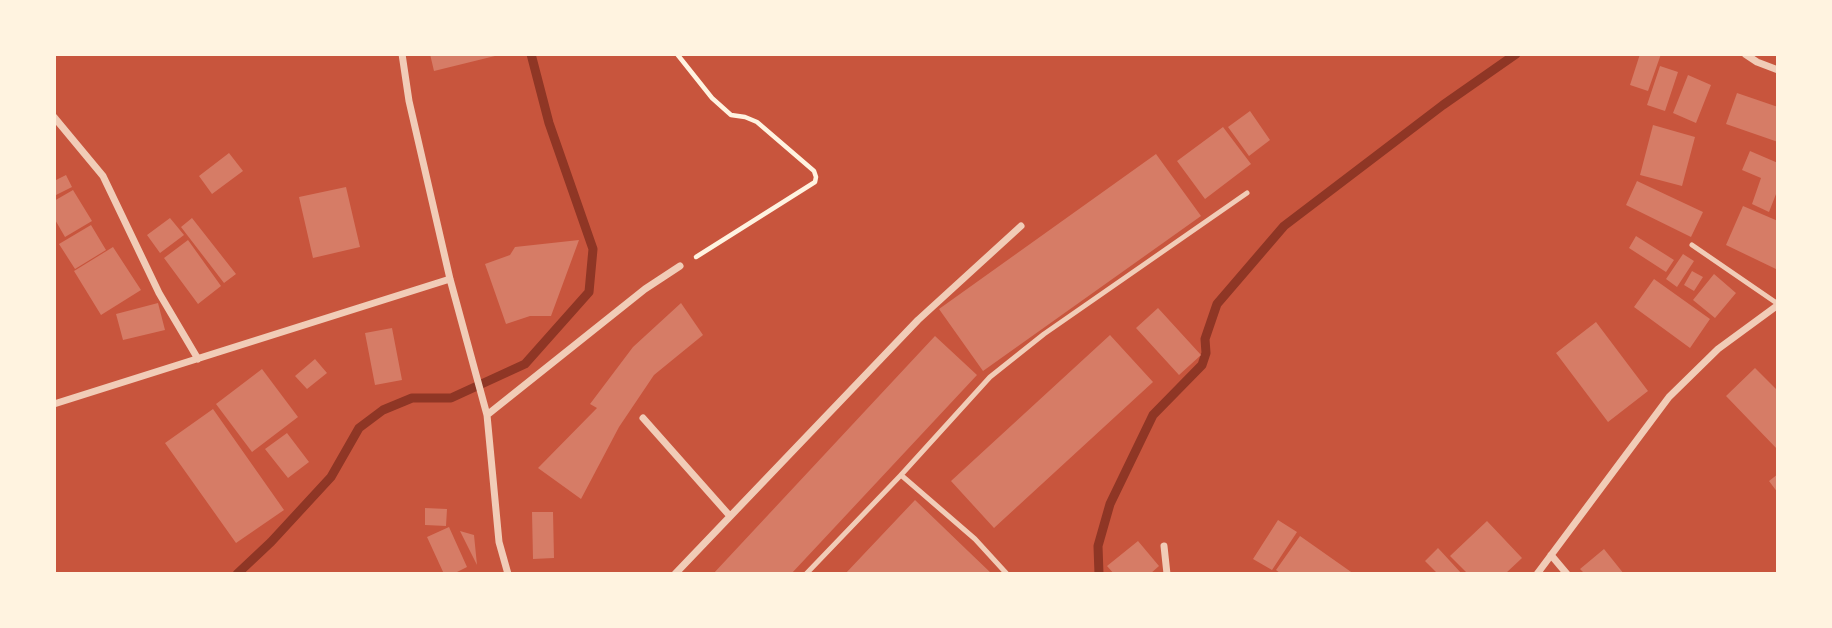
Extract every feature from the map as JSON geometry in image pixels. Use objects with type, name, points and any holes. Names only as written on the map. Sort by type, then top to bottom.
[{"type":"street","points":[[401,54],[409,101],[450,279],[487,415],[499,542],[508,574]]},
{"type":"street","points":[[1745,54],[1778,70]]},
{"type":"street","points":[[54,117],[103,176],[159,293],[198,359]]},
{"type":"street","points":[[675,574],[918,320],[1021,226]]},
{"type":"street","points":[[487,415],[645,289],[680,266]]},
{"type":"street","points":[[54,404],[450,279]]},
{"type":"street","points":[[1537,574],[1669,397],[1718,349],[1778,304]]},
{"type":"street","points":[[643,418],[729,515]]},
{"type":"street","points":[[1164,546],[1167,574]]},
{"type":"street","points":[[1551,555],[1567,574]]},
{"type":"lane","points":[[806,574],[990,377],[1044,334],[1247,193]]},
{"type":"lane","points":[[1692,245],[1778,304]]},
{"type":"lane","points":[[901,475],[975,539],[1007,574]]},
{"type":"path","points":[[677,54],[712,98],[731,115],[757,122],[814,171],[816,177],[815,182],[680,266]]},
{"type":"building","points":[[430,54],[499,54],[499,55],[434,71]]},
{"type":"building","points":[[1640,54],[1661,54],[1648,91],[1630,85]]},
{"type":"building","points":[[1660,66],[1678,72],[1665,111],[1647,105]]},
{"type":"building","points":[[1688,75],[1711,85],[1696,123],[1673,113]]},
{"type":"building","points":[[1737,93],[1778,107],[1778,142],[1726,124]]},
{"type":"building","points":[[1250,111],[1270,140],[1249,156],[1228,127]]},
{"type":"building","points":[[1653,125],[1695,137],[1682,186],[1640,175]]},
{"type":"building","points":[[1223,127],[1251,164],[1205,199],[1177,161]]},
{"type":"building","points":[[1750,151],[1778,163],[1778,189],[1769,212],[1752,204],[1761,178],[1742,170]]},
{"type":"building","points":[[229,153],[243,171],[212,194],[199,176]]},
{"type":"building","points":[[1156,154],[1201,216],[983,371],[939,309]]},
{"type":"building","points":[[66,175],[72,187],[54,196],[54,181]]},
{"type":"building","points":[[1637,181],[1703,212],[1691,237],[1626,205]]},
{"type":"building","points":[[346,187],[360,247],[313,258],[299,197]]},
{"type":"building","points":[[73,190],[92,221],[65,237],[54,218],[54,201]]},
{"type":"building","points":[[1743,206],[1778,221],[1778,270],[1726,245]]},
{"type":"building","points":[[170,218],[184,235],[160,253],[147,235]]},
{"type":"building","points":[[192,218],[236,274],[224,283],[181,227]]},
{"type":"building","points":[[91,225],[106,250],[75,269],[59,244]]},
{"type":"building","points":[[1636,236],[1674,260],[1666,272],[1629,248]]},
{"type":"building","points":[[188,240],[221,286],[198,304],[164,258]]},
{"type":"building","points":[[579,240],[551,316],[530,316],[506,324],[485,264],[510,255],[515,247]]},
{"type":"building","points":[[113,247],[141,290],[101,315],[74,271]]},
{"type":"building","points":[[1683,254],[1694,261],[1677,287],[1666,279]]},
{"type":"building","points":[[1692,271],[1703,277],[1694,291],[1684,285]]},
{"type":"building","points":[[1714,274],[1736,293],[1715,318],[1693,300]]},
{"type":"building","points":[[1654,279],[1710,319],[1690,348],[1634,307]]},
{"type":"building","points":[[158,303],[165,330],[123,340],[116,314]]},
{"type":"building","points":[[681,303],[703,335],[654,375],[619,427],[581,499],[538,468],[597,408],[590,404],[633,347]]},
{"type":"building","points":[[1158,308],[1201,355],[1179,375],[1136,328]]},
{"type":"building","points":[[1596,322],[1648,391],[1608,422],[1556,353]]},
{"type":"building","points":[[392,328],[402,380],[375,385],[365,333]]},
{"type":"building","points":[[1110,335],[1153,382],[994,528],[951,481]]},
{"type":"building","points":[[935,336],[977,375],[791,574],[713,574]]},
{"type":"building","points":[[315,359],[327,373],[307,389],[295,376]]},
{"type":"building","points":[[1755,368],[1778,391],[1778,450],[1726,396]]},
{"type":"building","points":[[262,369],[298,417],[252,452],[216,404]]},
{"type":"building","points":[[213,409],[284,510],[236,543],[165,443]]},
{"type":"building","points":[[287,433],[309,462],[288,478],[265,449]]},
{"type":"building","points":[[1778,474],[1778,493],[1769,481]]},
{"type":"building","points":[[915,500],[968,551],[992,574],[845,574]]},
{"type":"building","points":[[425,508],[447,509],[446,526],[425,525]]},
{"type":"building","points":[[532,512],[553,512],[554,558],[533,559]]},
{"type":"building","points":[[1278,520],[1297,532],[1272,570],[1253,559]]},
{"type":"building","points":[[1487,521],[1522,558],[1505,574],[1468,574],[1450,556]]},
{"type":"building","points":[[449,527],[467,567],[453,574],[444,574],[427,537]]},
{"type":"building","points":[[460,531],[474,535],[477,565]]},
{"type":"building","points":[[1300,536],[1354,574],[1281,574],[1276,570]]},
{"type":"building","points":[[1138,541],[1159,566],[1150,574],[1114,574],[1107,566]]},
{"type":"building","points":[[1438,548],[1462,574],[1438,574],[1425,561]]},
{"type":"building","points":[[1604,549],[1624,574],[1585,574],[1580,569]]},
{"type":"waterway","points":[[237,574],[271,542],[331,477],[359,428],[383,410],[412,398],[451,398],[525,364],[589,292],[593,249],[549,123],[531,54]]},
{"type":"waterway","points":[[1099,574],[1098,546],[1110,504],[1153,415],[1202,365],[1206,353],[1205,339],[1217,304],[1284,226],[1443,105],[1516,54]]}]
